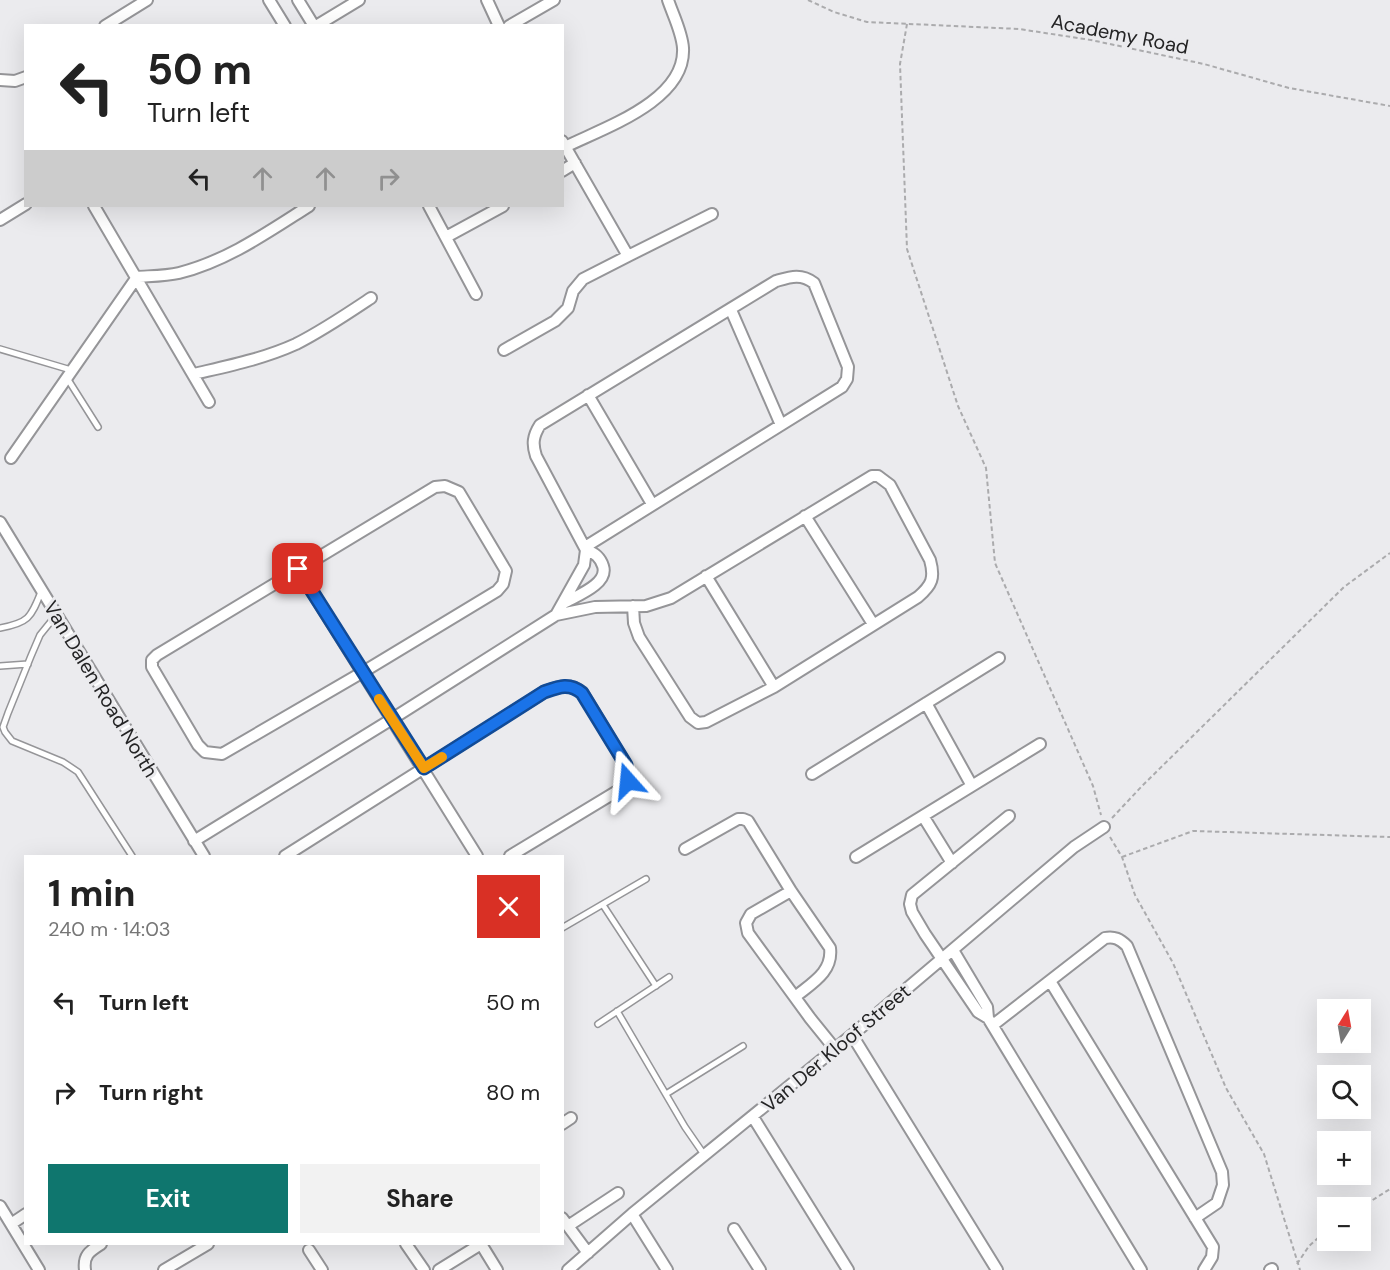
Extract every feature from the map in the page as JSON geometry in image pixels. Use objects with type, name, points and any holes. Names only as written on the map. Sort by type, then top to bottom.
[{"type":"street","points":[[108,24],[147,0]]},
{"type":"street","points":[[269,0],[284,24]]},
{"type":"street","points":[[298,0],[314,24]]},
{"type":"street","points":[[318,24],[359,0]]},
{"type":"street","points":[[487,0],[498,24]]},
{"type":"street","points":[[512,24],[554,0]]},
{"type":"street","points":[[628,256],[564,144],[638,112],[652,103],[672,80],[683,59],[683,48],[668,0]]},
{"type":"street","points":[[0,81],[15,81],[24,78]]},
{"type":"street","points":[[564,170],[574,163]]},
{"type":"street","points":[[0,220],[24,205]]},
{"type":"street","points":[[95,207],[209,402]]},
{"type":"street","points":[[137,277],[176,274],[209,264],[248,245],[307,207]]},
{"type":"street","points":[[430,207],[476,294]]},
{"type":"street","points":[[446,237],[501,207]]},
{"type":"street","points":[[504,350],[555,321],[568,308],[573,291],[583,279],[712,214]]},
{"type":"street","points":[[556,615],[562,604],[584,565],[586,549],[652,504],[842,387],[848,379],[848,368],[814,283],[806,277],[795,275],[776,281],[540,425],[534,433],[533,445],[536,456],[586,549],[596,554],[605,570],[598,583],[562,604]]},
{"type":"street","points":[[11,458],[137,277]]},
{"type":"street","points":[[194,374],[248,362],[296,344],[371,298]]},
{"type":"street","points":[[731,310],[781,425]]},
{"type":"street","points":[[588,395],[652,504]]},
{"type":"street","points":[[194,840],[556,615],[595,607],[656,604],[672,598],[872,476],[878,476],[890,485],[930,560],[933,580],[930,588],[918,597],[774,687],[706,722],[698,723],[690,717],[639,637],[634,623],[633,606]]},
{"type":"street","points":[[445,486],[459,492],[506,571],[503,584],[497,591],[363,672],[222,754],[205,752],[198,745],[152,668],[152,660],[435,487],[445,486]]},
{"type":"street","points":[[805,516],[873,624]]},
{"type":"street","name":"Van Dalen Road North","points":[[0,522],[203,855]]},
{"type":"street","points":[[298,569],[476,855]]},
{"type":"street","points":[[706,576],[774,687]]},
{"type":"street","points":[[812,774],[999,658]]},
{"type":"street","points":[[287,855],[544,692],[559,686],[570,685],[582,693],[626,765],[628,781],[624,787],[512,855]]},
{"type":"street","points":[[927,703],[972,786]]},
{"type":"street","points":[[856,857],[1040,744]]},
{"type":"street","points":[[924,816],[952,864]]},
{"type":"street","points":[[991,1021],[978,1012],[912,912],[910,904],[912,895],[1009,816]]},
{"type":"street","points":[[685,849],[738,819],[748,822],[830,948],[832,959],[827,971],[795,997]]},
{"type":"street","name":"Van Der Kloof Street","points":[[568,1270],[852,1035],[1074,847],[1104,827]]},
{"type":"street","points":[[791,891],[751,914],[746,923],[748,933],[835,1049]]},
{"type":"street","points":[[991,1021],[1050,981],[1105,938],[1116,938],[1127,946],[1222,1172],[1223,1185],[1217,1203],[1195,1218]]},
{"type":"street","points":[[953,950],[987,1007],[991,1021],[1141,1270]]},
{"type":"street","points":[[957,981],[968,975]]},
{"type":"street","points":[[1050,981],[1213,1247],[1212,1257],[1204,1270]]},
{"type":"street","points":[[852,1035],[997,1270]]},
{"type":"street","points":[[753,1117],[848,1270]]},
{"type":"street","points":[[588,1253],[565,1222],[618,1193]]},
{"type":"street","points":[[0,1206],[39,1270]]},
{"type":"street","points":[[633,1214],[667,1270]]},
{"type":"street","points":[[11,1224],[24,1215]]},
{"type":"street","points":[[734,1229],[760,1270]]},
{"type":"street","points":[[85,1270],[84,1259],[89,1251],[99,1245]]},
{"type":"street","points":[[164,1270],[206,1245]]},
{"type":"street","points":[[407,1245],[424,1270]]},
{"type":"street","points":[[440,1270],[479,1245]]},
{"type":"street","points":[[482,1245],[497,1270]]},
{"type":"street","points":[[309,1250],[322,1270]]},
{"type":"lane","points":[[0,349],[69,373],[98,427]]},
{"type":"lane","points":[[0,628],[26,621],[34,611],[41,592]]},
{"type":"lane","points":[[57,614],[40,635],[3,727],[12,741],[63,762],[78,772],[131,855]]},
{"type":"lane","points":[[0,666],[28,664]]},
{"type":"lane","points":[[564,927],[646,879]]},
{"type":"lane","points":[[603,905],[656,986]]},
{"type":"lane","points":[[598,1024],[669,977]]},
{"type":"lane","points":[[617,1011],[705,1156]]},
{"type":"lane","points":[[666,1094],[743,1046]]},
{"type":"path","name":"Academy Road","points":[[808,0],[834,12],[867,22],[1019,29],[1091,40],[1204,64],[1288,88],[1390,106]]},
{"type":"path","points":[[907,24],[900,64],[908,249],[958,406],[986,468],[995,563],[1093,786],[1104,827],[1122,857],[1135,895],[1173,963],[1226,1088],[1264,1154],[1300,1270]]},
{"type":"path","points":[[1104,827],[1142,786],[1344,587],[1390,553]]},
{"type":"path","points":[[1122,857],[1193,831],[1390,837]]},
{"type":"path","points":[[1371,1201],[1390,1189]]},
{"type":"path","points":[[1297,1264],[1309,1246],[1317,1239]]},
{"type":"slow traffic","points":[[379,699],[424,768],[442,757]]},
{"type":"route","points":[[298,569],[424,768],[544,692],[559,686],[570,685],[582,693],[626,765],[628,781]]}]
